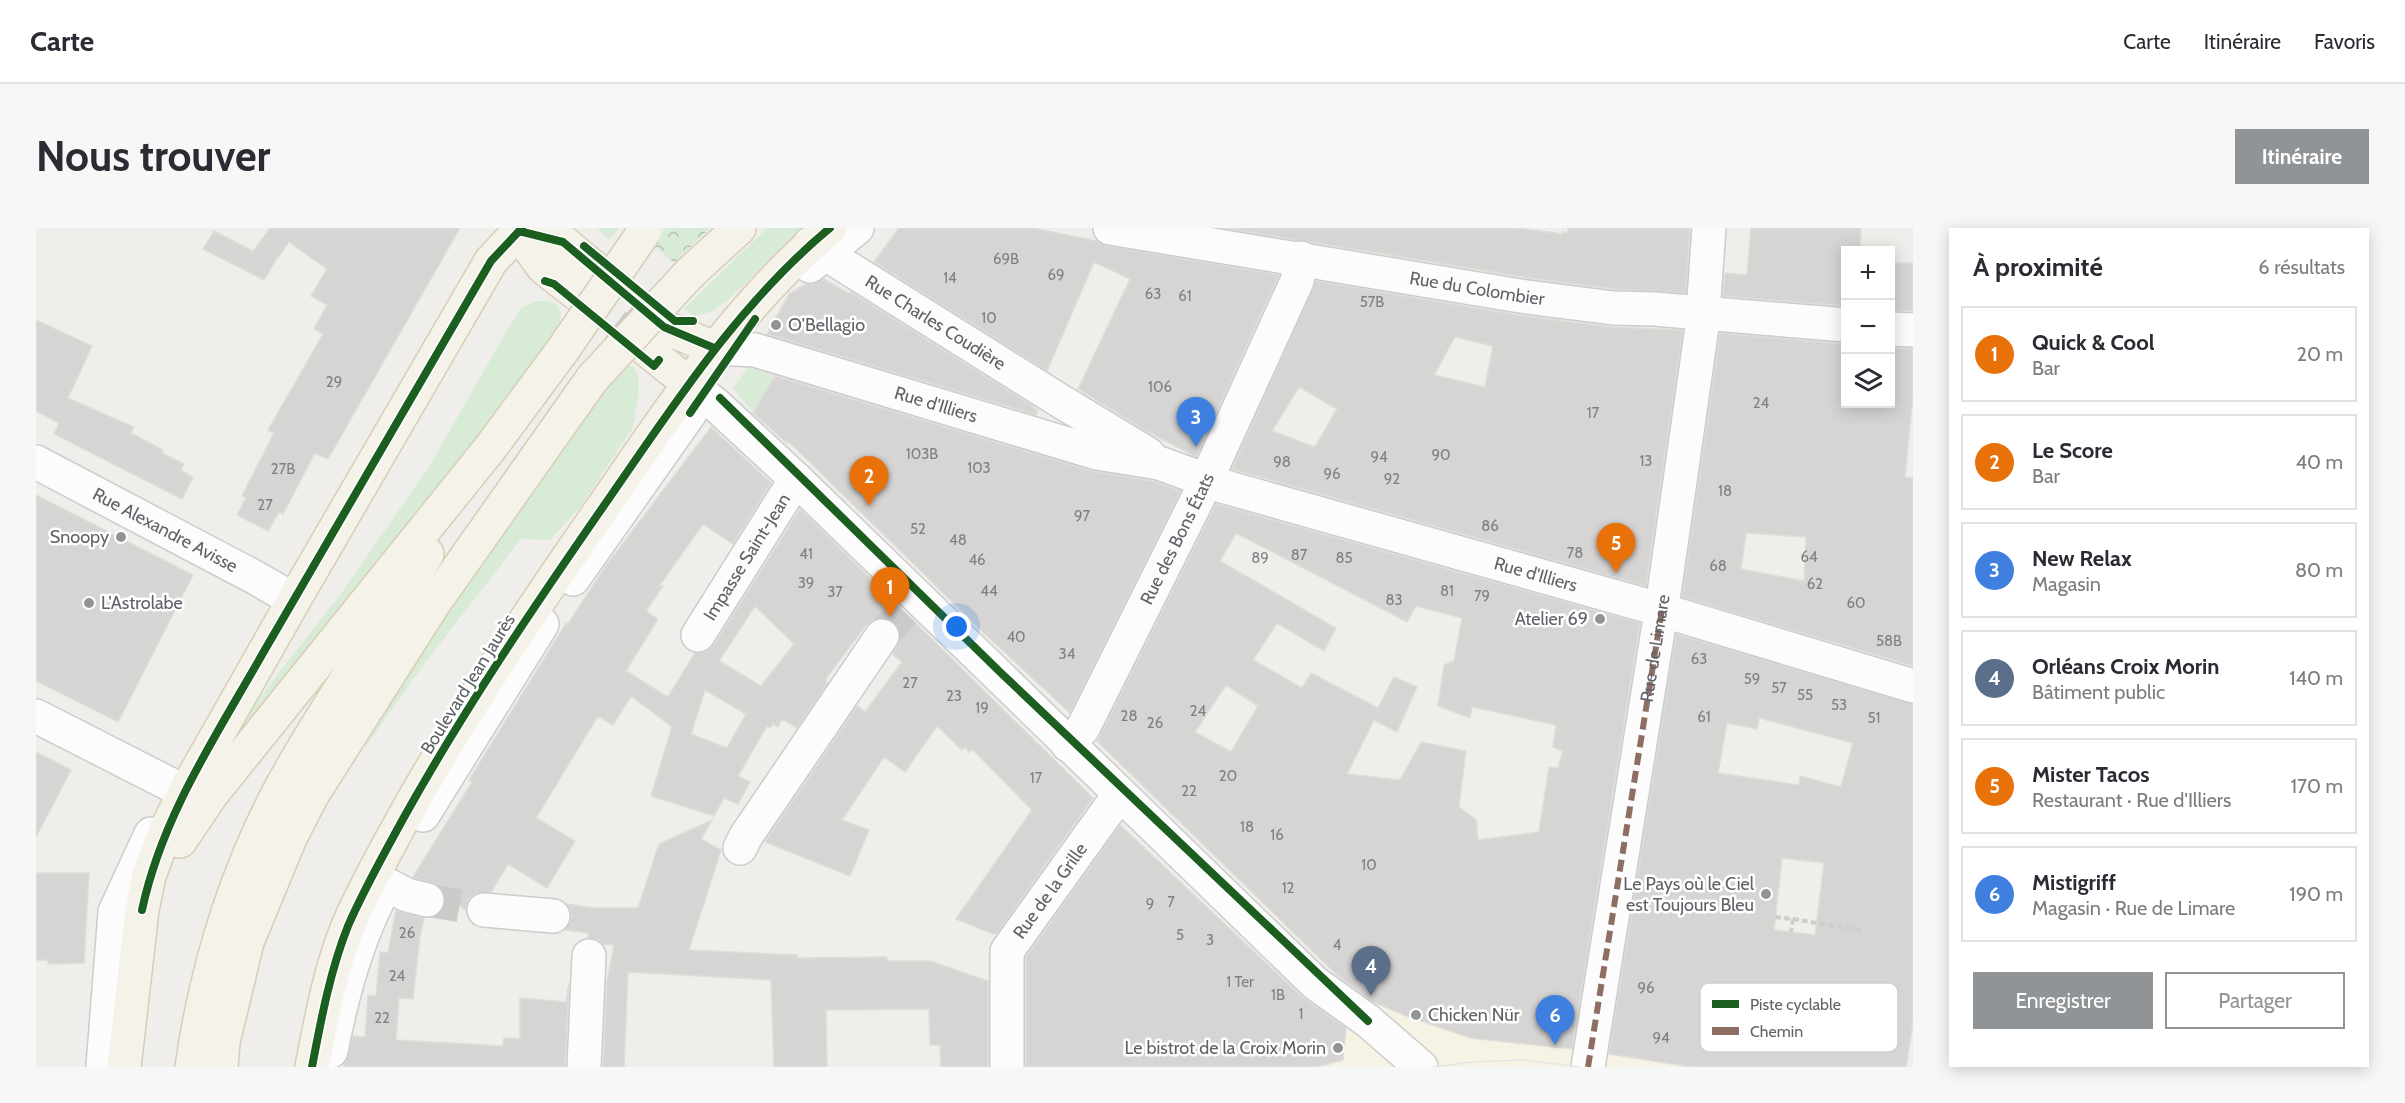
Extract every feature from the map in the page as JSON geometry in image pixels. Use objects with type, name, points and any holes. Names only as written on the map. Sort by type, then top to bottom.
[{"type":"main road","points":[[221,1067],[223,1042],[247,942],[290,838],[312,795],[369,701],[434,603],[592,379],[690,273],[739,228]]},
{"type":"main road","points":[[124,1067],[142,910],[153,867],[180,789],[288,597],[491,261],[519,229],[543,267],[587,283]]},
{"type":"main road","points":[[142,910],[189,825],[210,795],[491,447],[562,351],[645,230]]},
{"type":"main road","name":"Boulevard Jean Jaurès","points":[[312,1067],[324,1004],[347,928],[379,880],[458,725],[558,572],[677,403],[689,398],[714,348],[822,242]]},
{"type":"main road","points":[[689,398],[656,339],[714,348]]},
{"type":"main road","points":[[192,1067],[210,966],[255,843],[280,790],[491,447]]},
{"type":"street","points":[[755,319],[822,242],[857,228]]},
{"type":"street","name":"Rue du Colombier","points":[[1110,228],[1520,296],[1613,308],[1654,309],[1841,325]]},
{"type":"street","name":"Rue de Limare","points":[[1588,1067],[1662,610],[1704,314],[1709,228]]},
{"type":"street","name":"Rue Charles Coudière","points":[[822,242],[1062,402]]},
{"type":"street","points":[[288,597],[477,254]]},
{"type":"street","name":"Rue des Bons États","points":[[1068,745],[1083,728],[1206,480],[1297,281],[1301,258]]},
{"type":"street","points":[[1895,329],[1913,330]]},
{"type":"street","name":"Rue d'Illiers","points":[[714,348],[755,350],[1097,453],[1159,463],[1206,480],[1662,610],[1913,686]]},
{"type":"street","points":[[689,398],[715,404],[796,479],[911,605],[1068,745],[1315,982],[1368,1021],[1421,1067]]},
{"type":"street","name":"Rue d'Illiers","points":[[1062,402],[1142,449],[1159,463]]},
{"type":"street","name":"Rue Alexandre Avisse","points":[[36,462],[288,597]]},
{"type":"street","name":"Impasse Saint-Jean","points":[[698,635],[796,479]]},
{"type":"street","points":[[740,848],[882,636]]},
{"type":"street","points":[[36,716],[180,789],[115,912],[103,1067]]},
{"type":"street","name":"Rue de la Grille","points":[[1007,1067],[1007,951],[1119,795]]},
{"type":"street","points":[[328,1067],[337,1022],[379,880],[407,895],[427,900]]},
{"type":"street","points":[[484,910],[553,916]]},
{"type":"street","points":[[584,1067],[589,956]]},
{"type":"path","points":[[1775,917],[1864,931]]},
{"type":"path","points":[[1791,932],[1793,920]]},
{"type":"shaded area","points":[[1364,969],[1562,1021],[1700,1046],[1700,1052],[1730,1052],[1811,1067],[1331,1067],[1334,1014]]},
{"type":"green space","points":[[597,228],[619,228],[609,240]]},
{"type":"green space","points":[[666,228],[710,228],[674,263],[654,245]]},
{"type":"green space","points":[[767,228],[802,228],[729,299],[711,312],[693,316],[684,309]]},
{"type":"green space","points":[[537,301],[549,301],[557,305],[561,313],[560,322],[530,370],[240,739],[234,739],[238,725],[340,595],[429,467],[521,308]]},
{"type":"green space","points":[[751,363],[778,370],[753,413],[733,388]]},
{"type":"green space","points":[[626,366],[633,366],[638,379],[634,426],[580,507],[550,540],[521,539],[424,664],[366,746],[365,744],[417,661],[548,464],[617,374]]},
{"type":"building","points":[[270,228],[460,228],[328,459],[315,453],[283,514],[279,512],[268,531],[237,515],[246,498],[242,496],[274,433],[268,430],[323,334],[314,329],[327,305],[311,296],[327,269],[289,242],[264,280],[203,249],[214,231],[253,251]]},
{"type":"building","points":[[899,228],[1033,228],[1097,241],[1107,246],[1279,275],[1196,457],[1145,430],[1078,389],[1130,279],[1094,262],[1047,371],[874,262]]},
{"type":"building","points":[[1225,228],[1516,228],[1562,234],[1562,232],[1568,233],[1568,228],[1690,228],[1686,293],[1614,289],[1523,277]]},
{"type":"building","points":[[1751,228],[1861,228],[1860,246],[1841,246],[1841,306],[1723,296],[1725,273],[1747,275]]},
{"type":"building","points":[[1895,263],[1913,263],[1913,311],[1895,310]]},
{"type":"building","points":[[824,279],[850,294],[851,292],[1033,406],[1038,410],[1036,415],[767,334],[789,294],[806,284],[813,284]]},
{"type":"building","points":[[1316,281],[1518,315],[1611,327],[1683,330],[1646,586],[1232,469]],"holes":[[[1455,337],[1493,346],[1485,387],[1434,375]],[[1299,387],[1337,409],[1315,447],[1272,431]]]},
{"type":"building","points":[[36,320],[92,346],[68,398],[134,427],[131,433],[184,464],[181,470],[193,477],[182,499],[54,434],[59,423],[36,411]]},
{"type":"building","points":[[1720,333],[1841,344],[1841,408],[1895,408],[1895,348],[1913,349],[1913,395],[1905,477],[1913,478],[1913,666],[1682,597]],"holes":[[[1746,533],[1806,537],[1804,581],[1741,569]]]},
{"type":"building","points":[[775,376],[1092,471],[1152,481],[1181,491],[1070,713],[984,633],[786,439],[788,444],[753,413]]},
{"type":"building","points":[[711,427],[771,483],[733,544],[703,524],[660,585],[663,586],[646,611],[658,619],[626,671],[668,697],[695,653],[706,652],[714,645],[800,509],[1093,798],[997,933],[993,934],[956,919],[1032,810],[972,749],[969,752],[964,747],[962,750],[937,726],[905,772],[884,757],[842,820],[869,830],[850,876],[765,842],[857,706],[865,712],[902,662],[892,654],[901,638],[899,628],[893,621],[884,617],[874,619],[866,625],[825,680],[828,683],[797,728],[782,719],[778,727],[773,724],[770,728],[767,726],[738,776],[750,782],[738,804],[724,798],[714,816],[651,796],[672,727],[631,696],[613,725],[598,716],[536,818],[575,841],[547,888],[508,864],[491,892],[476,893],[468,900],[466,910],[445,897],[440,886],[413,877],[472,782],[469,780],[566,623],[568,624],[605,567]],"holes":[[[755,606],[794,644],[761,686],[719,661]],[[705,690],[746,714],[727,748],[691,734]]]},
{"type":"building","points":[[36,495],[193,575],[118,722],[36,681]]},
{"type":"building","points":[[1216,504],[1640,623],[1572,1049],[1470,1038],[1373,1002],[1337,975],[1097,741]],"holes":[[[1236,533],[1407,622],[1416,606],[1462,618],[1454,661],[1444,665],[1438,706],[1470,718],[1472,707],[1556,725],[1553,747],[1563,751],[1558,768],[1549,767],[1539,832],[1478,840],[1476,820],[1459,807],[1466,751],[1421,742],[1400,780],[1347,774],[1374,720],[1397,732],[1417,687],[1394,677],[1378,708],[1311,673],[1302,688],[1253,660],[1277,623],[1324,651],[1336,628],[1220,561]],[[1226,685],[1258,706],[1231,752],[1195,732]]]},
{"type":"building","points":[[1676,634],[1913,704],[1913,1022],[1906,1067],[1691,1067],[1609,1054]],"holes":[[[1759,718],[1853,743],[1841,787],[1800,776],[1799,785],[1718,773],[1727,723],[1757,729]],[[1782,858],[1824,863],[1815,935],[1774,930]]]},
{"type":"building","points":[[36,752],[71,770],[36,837]]},
{"type":"building","points":[[712,820],[701,839],[721,850],[689,950],[797,955],[797,958],[887,957],[887,961],[930,961],[988,981],[988,1067],[941,1067],[940,1045],[930,1045],[929,1009],[826,1010],[827,1067],[774,1067],[771,980],[628,972],[624,1067],[603,1067],[607,981],[614,945],[603,944],[599,940],[588,938],[588,933],[565,930],[572,917],[567,904],[595,908],[638,908],[659,844]]},
{"type":"building","points":[[1120,825],[1302,997],[1346,1028],[1343,1060],[1316,1067],[1026,1067],[1026,957]]},
{"type":"building","points":[[36,873],[89,873],[84,963],[48,964],[48,960],[36,960]]},
{"type":"building","points":[[396,910],[424,918],[413,999],[399,998],[396,1040],[503,1046],[504,1038],[520,1039],[520,998],[566,1002],[569,983],[565,1067],[344,1067],[353,1036],[365,1037],[368,995],[376,996],[380,952],[388,953]]},
{"type":"tunnel","points":[[598,271],[664,327]]},
{"type":"tunnel","points":[[577,294],[647,350]]},
{"type":"tunnel","points":[[882,636],[904,612]]},
{"type":"tunnel","points":[[427,900],[484,910]]},
{"type":"tram line","points":[[1433,1067],[1471,1062],[1524,1060],[1579,1067]]},
{"type":"marked path","points":[[1588,1067],[1662,610]]},
{"type":"cycle path","points":[[142,910],[163,842],[192,777],[209,746],[491,261],[522,228]]},
{"type":"cycle path","points":[[312,1067],[331,978],[348,926],[367,885],[450,739],[499,660],[680,396],[735,324],[796,258],[830,228]]},
{"type":"cycle path","points":[[519,231],[563,242],[664,327],[714,348]]},
{"type":"cycle path","points":[[584,246],[675,321],[693,321]]},
{"type":"cycle path","points":[[545,281],[554,284],[654,366],[659,360]]},
{"type":"cycle path","points":[[690,413],[755,319]]},
{"type":"cycle path","points":[[720,398],[1000,672],[1368,1021]]},
{"type":"place","name":"O'Bellagio","points":[[776,325]]},
{"type":"place","name":"New Relax","points":[[1196,447]]},
{"type":"place","name":"Le Score","points":[[869,506]]},
{"type":"place","name":"Snoopy","points":[[121,537]]},
{"type":"place","name":"Mister Tacos","points":[[1616,573]]},
{"type":"place","name":"L'Astrolabe","points":[[89,603]]},
{"type":"place","name":"Quick & Cool","points":[[890,617]]},
{"type":"place","name":"Atelier 69","points":[[1600,619]]},
{"type":"place","name":"Le Pays où le Ciel est Toujours Bleu","points":[[1766,894]]},
{"type":"place","name":"Orléans Croix Morin","points":[[1371,996]]},
{"type":"place","name":"Chicken Nür","points":[[1416,1015]]},
{"type":"place","name":"Mistigriff","points":[[1555,1045]]},
{"type":"place","name":"Le bistrot de la Croix Morin","points":[[1338,1048]]}]
